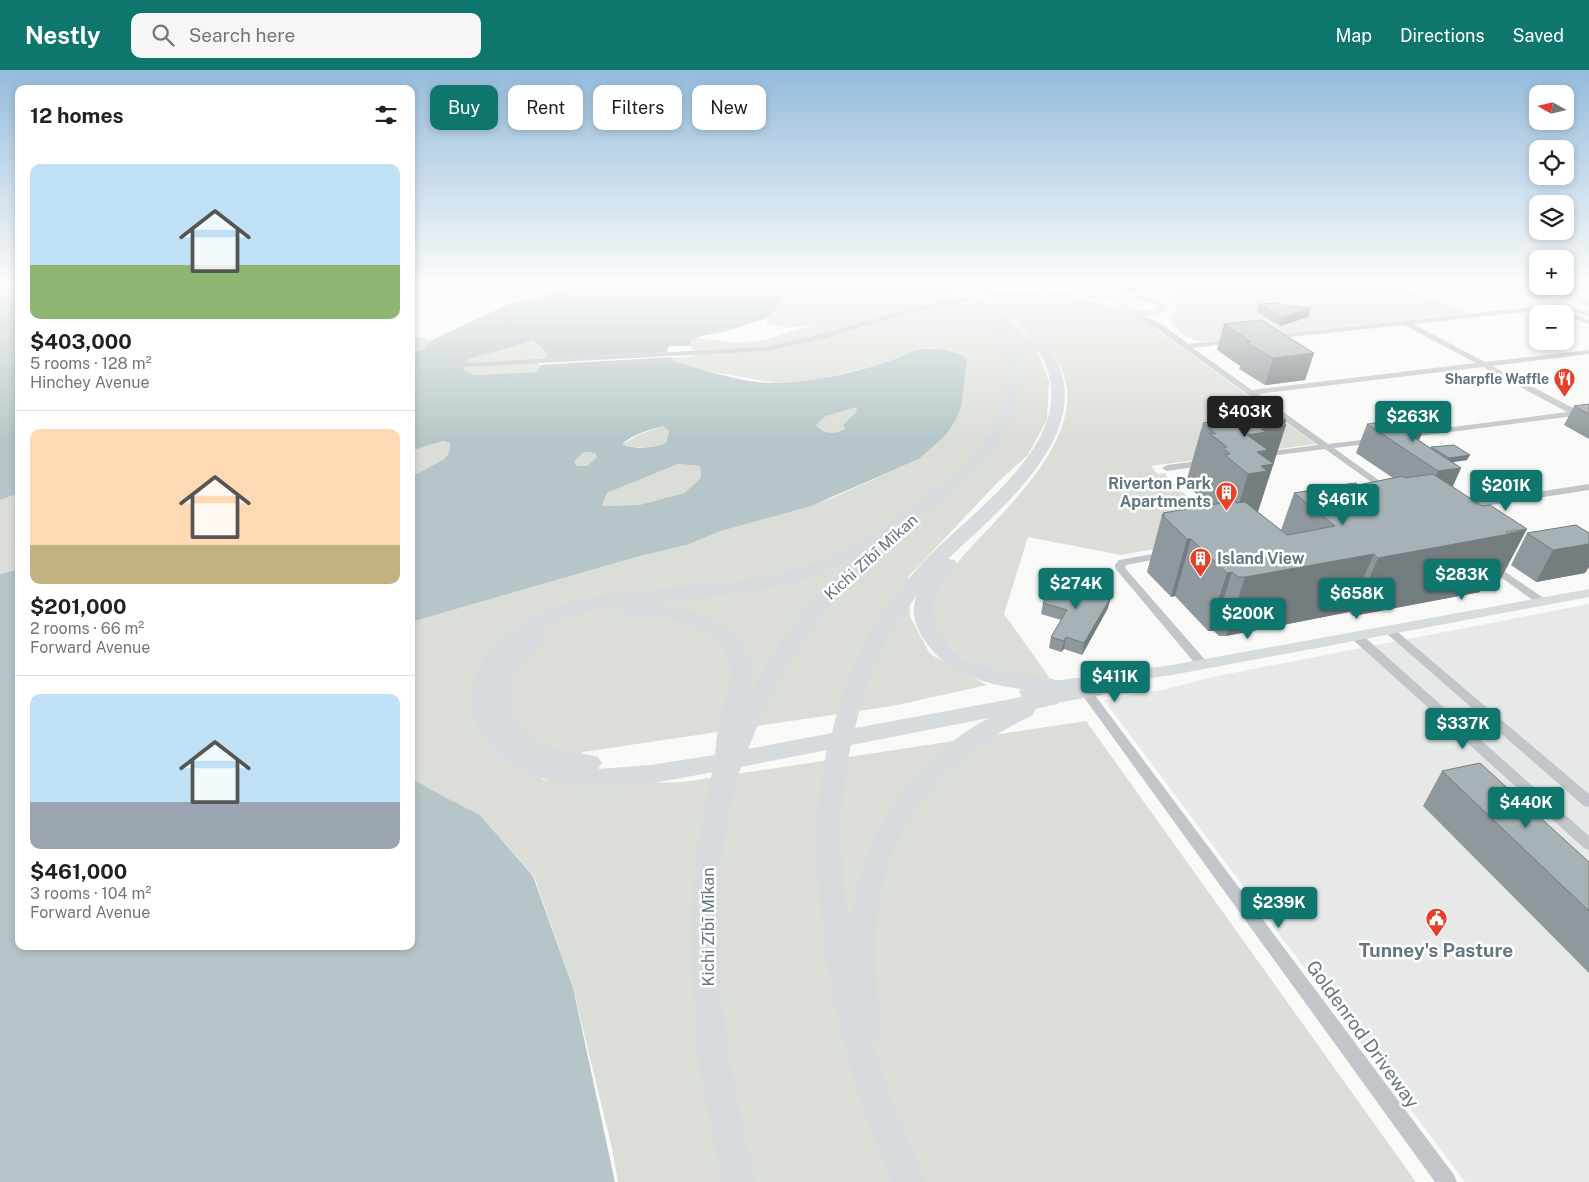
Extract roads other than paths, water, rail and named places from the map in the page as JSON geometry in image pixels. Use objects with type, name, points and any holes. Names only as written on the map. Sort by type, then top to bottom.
[{"type":"highway","name":"Kichi Zībī Mīkan","points":[[739,1182],[721,1103],[710,1032],[706,972],[707,874],[713,829],[741,718],[773,671],[793,637],[831,590],[859,563],[954,484],[987,451],[998,435],[1007,416],[1014,388],[1012,359],[1003,336]]},
{"type":"highway","points":[[1034,336],[1043,347],[1053,366],[1058,396],[1054,422],[1049,435],[1036,457],[935,579],[923,605],[926,625],[932,639],[950,657],[980,672],[1001,679],[1081,689]]},
{"type":"highway","points":[[954,484],[861,548],[841,559],[804,573],[750,584],[593,604],[571,609],[538,623],[509,643],[495,659],[486,675],[480,692],[480,701],[486,726],[505,749],[522,761],[543,769],[579,776],[624,777],[685,769],[1050,699]]},
{"type":"highway","points":[[909,1182],[886,1127],[867,1070],[849,1005],[834,911],[830,824],[835,768],[851,698],[877,638],[908,590],[945,549],[1008,490]]},
{"type":"highway","points":[[741,718],[741,666],[733,650],[721,636],[707,625],[679,614],[658,610],[630,609],[604,612],[577,618],[557,626],[531,642],[517,654],[503,676],[498,691],[499,707],[505,722],[509,729],[523,742],[542,753],[562,759],[600,764],[627,763],[674,757],[1081,689]]},
{"type":"highway","points":[[867,1070],[861,955],[863,916],[876,865],[889,832],[919,788],[950,755],[971,739],[993,726],[1050,699]]},
{"type":"main road","points":[[1050,699],[1081,689],[1126,684],[1172,670],[1202,664],[1589,592]]},
{"type":"street","points":[[415,368],[775,348],[819,336]]},
{"type":"street","points":[[1173,336],[1396,497]]},
{"type":"street","points":[[1263,338],[1282,336]]},
{"type":"street","points":[[1432,336],[1589,420]]},
{"type":"street","points":[[1187,346],[1244,340]]},
{"type":"street","points":[[1252,392],[1589,352]]},
{"type":"street","points":[[1250,457],[1589,411]]},
{"type":"street","points":[[1167,468],[1212,462]]},
{"type":"street","points":[[1453,508],[1589,487]]},
{"type":"street","points":[[1578,488],[1589,495]]},
{"type":"street","points":[[1176,553],[1120,564],[1122,571],[1202,664]]},
{"type":"street","points":[[1484,560],[1541,602]]},
{"type":"street","points":[[1388,630],[1589,802]]},
{"type":"street","points":[[1356,636],[1589,844]]},
{"type":"street","name":"Goldenrod Driveway","points":[[1081,689],[1447,1182]]},
{"type":"place","name":"Sharpfle Waffle","points":[[1565,398]]},
{"type":"place","name":"Riverton Park Apartments","points":[[1227,511]]},
{"type":"place","name":"Island View","points":[[1201,577]]},
{"type":"place","name":"Tunney's Pasture","points":[[1436,938]]}]
